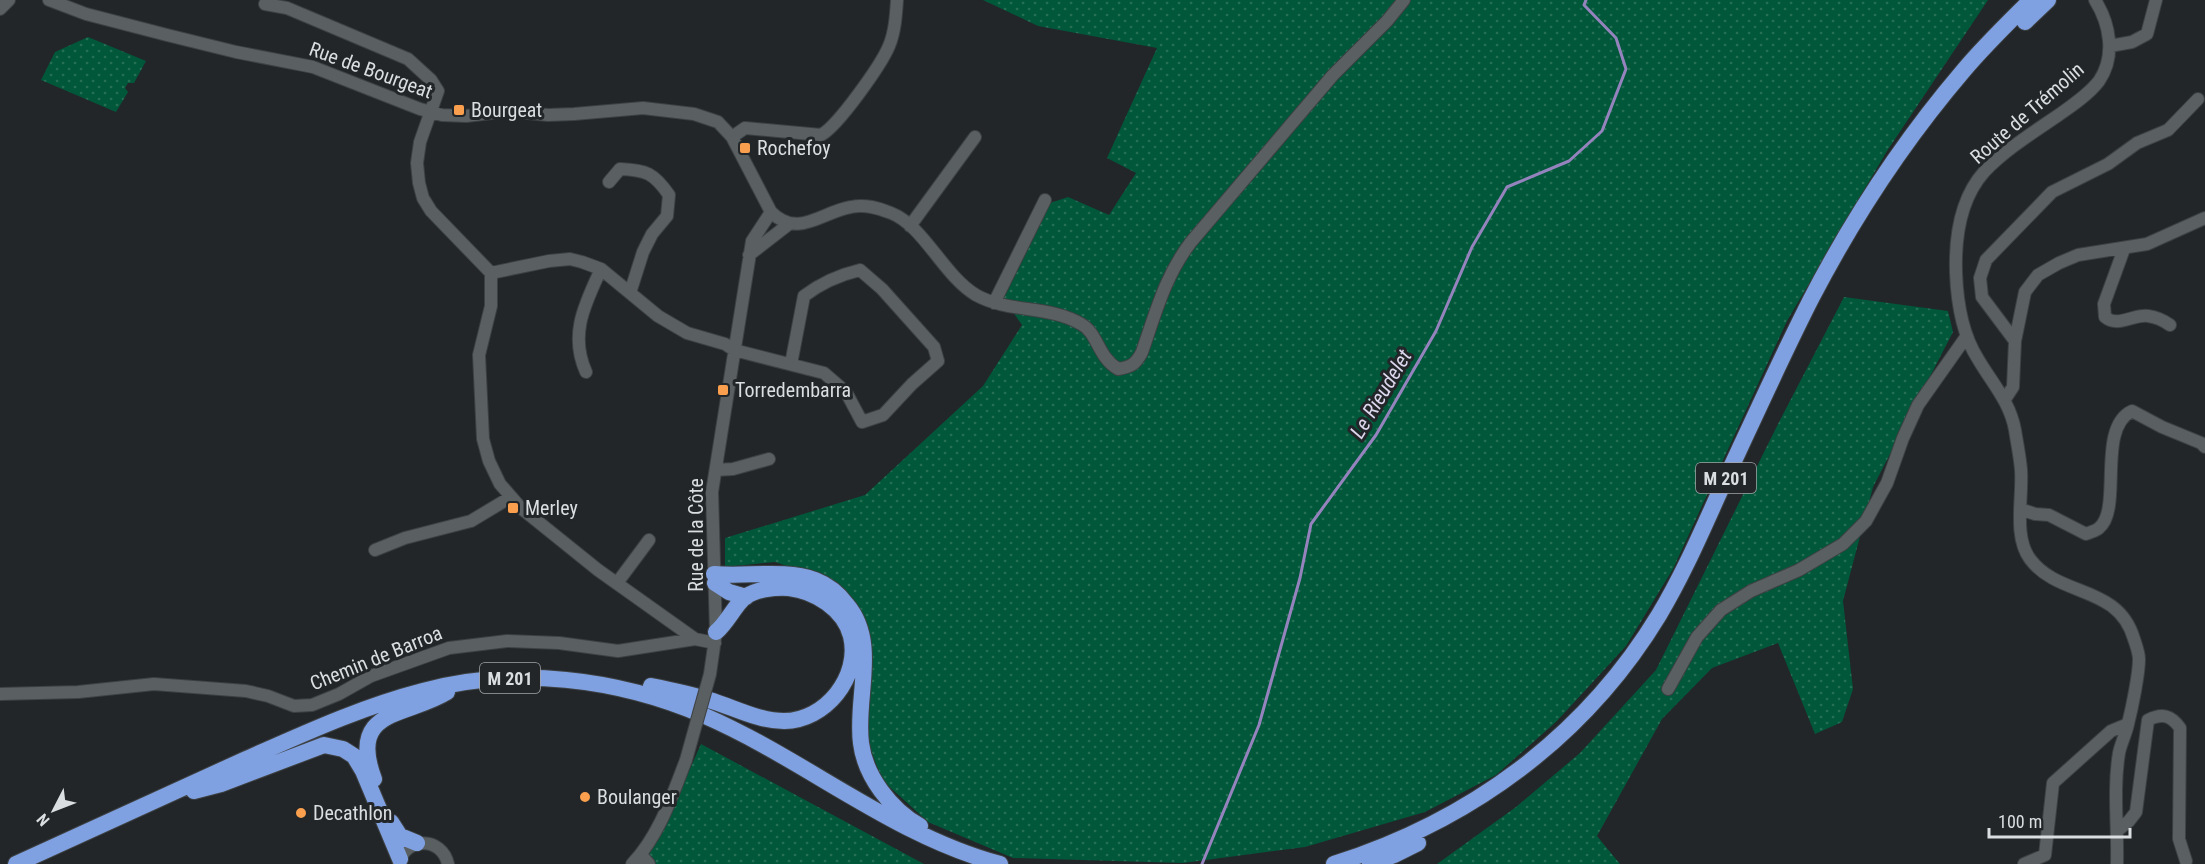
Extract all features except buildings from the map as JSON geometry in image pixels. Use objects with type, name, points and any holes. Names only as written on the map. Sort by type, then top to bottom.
[{"type":"highway","name":"M 201","points":[[1334,864],[1406,837],[1487,794],[1552,744],[1609,684],[1640,644],[1679,579],[1770,383],[1841,245],[1885,176],[1956,79],[1992,39],[2042,0]]},
{"type":"highway","name":"M 201","points":[[1370,864],[1394,855],[1442,830],[1503,792],[1564,744],[1626,679],[1647,651],[1686,589],[1817,308],[1872,212],[1938,116],[2042,0]]},
{"type":"highway","points":[[715,578],[802,577],[816,580],[842,598],[853,612],[863,636],[864,658],[860,713],[861,743],[866,764],[890,801],[906,816],[985,863]]},
{"type":"highway","points":[[715,578],[729,592],[746,597]]},
{"type":"highway","points":[[358,712],[379,700],[434,683],[493,674],[558,674],[654,687],[709,699],[768,720],[783,721],[810,716],[830,703],[846,679],[852,654],[851,636],[842,618],[830,605],[804,590],[765,589],[746,597],[715,638]]},
{"type":"highway","name":"M 201","points":[[16,864],[190,784],[358,712],[426,690],[502,678],[544,678],[596,683],[634,692],[695,712],[741,733],[899,825],[985,863]]},
{"type":"highway","name":"M 201","points":[[35,864],[332,729],[390,707],[447,692],[514,685],[583,686],[662,705],[736,737],[896,833],[985,863]]},
{"type":"highway","points":[[417,843],[400,836],[392,825],[371,771],[367,751],[372,732],[386,717],[434,700],[447,692]]},
{"type":"highway","points":[[193,791],[222,784],[324,745],[343,749],[354,756],[363,771],[399,862]]},
{"type":"street","points":[[0,9],[9,0]]},
{"type":"street","name":"Rue de Bourgeat","points":[[49,0],[86,14],[167,35],[313,67],[430,112],[456,117],[508,111],[549,115],[643,108],[694,114],[718,122],[732,137],[771,212],[789,224]]},
{"type":"street","points":[[732,137],[745,128],[821,135],[831,130],[859,93],[889,46],[896,18],[897,0]]},
{"type":"street","points":[[749,255],[789,224],[802,224],[851,207],[871,206],[894,214],[910,226],[963,285],[976,295],[994,303],[1065,317],[1083,325],[1092,334],[1103,357],[1118,369],[1129,368],[1136,363],[1142,352],[1167,280],[1181,255],[1333,75],[1388,21],[1404,0]]},
{"type":"street","points":[[2095,0],[2107,26],[2110,46],[2132,42],[2147,34],[2156,0]]},
{"type":"street","points":[[265,4],[287,8],[408,59],[431,80],[438,91],[420,142],[417,163],[419,183],[423,198],[431,211],[452,230],[491,273],[491,306],[479,356],[483,438],[500,484],[529,515],[616,583],[695,639],[715,638]]},
{"type":"street","name":"Route de Trémolin","points":[[2110,46],[2106,65],[2098,81],[2076,103],[2011,148],[1983,174],[1966,203],[1960,219],[1956,272],[1966,337],[1977,358],[2005,399],[2015,427],[2021,470],[2021,538],[2029,558],[2046,575],[2103,599],[2122,614],[2133,636],[2139,658],[2128,724],[2118,762],[2116,782],[2117,864]]},
{"type":"street","points":[[2015,341],[1982,297],[1980,278],[1986,260],[2052,192],[2108,164],[2137,143],[2168,130],[2198,99]]},
{"type":"street","points":[[910,226],[975,137]]},
{"type":"street","points":[[609,182],[620,170],[640,170],[658,179],[669,195],[667,216],[652,234],[643,252],[630,293]]},
{"type":"street","points":[[994,303],[1045,200]]},
{"type":"street","name":"Rue de la Côte","points":[[641,861],[670,802],[686,760],[710,674],[715,638],[712,492],[749,255],[752,241],[771,212]]},
{"type":"street","points":[[2005,399],[2013,387],[2015,341],[2025,292],[2038,275],[2078,255],[2147,244],[2205,218]]},
{"type":"street","points":[[2124,249],[2104,304],[2105,317],[2110,322],[2117,322],[2146,315],[2162,319],[2170,325]]},
{"type":"street","points":[[491,273],[570,259],[601,269],[658,316],[687,333],[725,344],[734,350],[824,373],[846,392],[862,423],[883,415],[912,384],[938,361],[934,347],[882,288],[860,270],[840,275],[804,296],[791,364]]},
{"type":"street","points":[[585,372],[579,356],[577,341],[584,305],[601,269]]},
{"type":"street","points":[[1668,689],[1697,637],[1721,610],[1751,591],[1799,570],[1843,544],[1866,521],[1887,483],[1918,405],[1966,337]]},
{"type":"street","points":[[2020,509],[2035,514],[2049,515],[2086,534],[2099,528],[2106,518],[2112,450],[2117,431],[2126,414],[2132,411],[2162,427],[2201,443],[2205,447]]},
{"type":"street","points":[[716,470],[733,469],[769,459]]},
{"type":"street","points":[[375,550],[405,538],[471,521],[511,497]]},
{"type":"street","points":[[616,583],[649,540]]},
{"type":"street","name":"Chemin de Barroa","points":[[0,694],[78,692],[154,684],[246,691],[294,706],[312,705],[339,694],[371,676],[449,648],[507,641],[559,643],[618,651],[695,639]]},
{"type":"street","points":[[2118,830],[2136,812],[2148,720],[2158,715],[2169,717],[2180,728],[2179,839],[2186,861]]},
{"type":"street","points":[[2024,864],[2045,855],[2053,783],[2111,731],[2128,724]]},
{"type":"street","points":[[399,862],[410,846],[424,842],[438,847],[444,853],[448,864]]},
{"type":"green space","points":[[983,0],[1988,0],[1887,151],[1787,321],[1673,569],[1626,646],[1556,722],[1496,775],[1425,812],[1305,847],[1183,863],[1013,858],[928,822],[882,780],[866,736],[872,649],[858,607],[827,579],[775,562],[725,567],[725,538],[865,495],[983,386],[1022,325],[1003,298],[1050,203],[1068,197],[1109,215],[1136,173],[1107,158],[1157,48],[1038,26]]},
{"type":"green space","points":[[88,37],[146,61],[134,83],[128,83],[125,88],[128,92],[116,112],[41,80],[55,52]]},
{"type":"green space","points":[[1844,297],[1948,311],[1953,332],[1873,487],[1843,601],[1853,689],[1842,722],[1815,734],[1778,643],[1712,668],[1662,719],[1597,836],[1620,864],[1437,864],[1516,807],[1580,753],[1656,670]]},
{"type":"green space","points":[[701,744],[924,864],[630,864],[681,789]]},
{"type":"waterway","name":"Le Rieudelet","points":[[1202,864],[1259,725],[1300,578],[1311,524],[1376,435],[1436,331],[1472,247],[1507,187],[1569,161],[1602,131],[1626,69],[1616,38],[1584,5],[1586,0]]},
{"type":"place","name":"Bourgeat","points":[[459,110]]},
{"type":"place","name":"Rochefoy","points":[[745,148]]},
{"type":"place","name":"Torredembarra","points":[[723,390]]},
{"type":"place","name":"Merley","points":[[513,508]]},
{"type":"place","name":"Boulanger","points":[[585,797]]},
{"type":"place","name":"Decathlon","points":[[301,813]]}]
